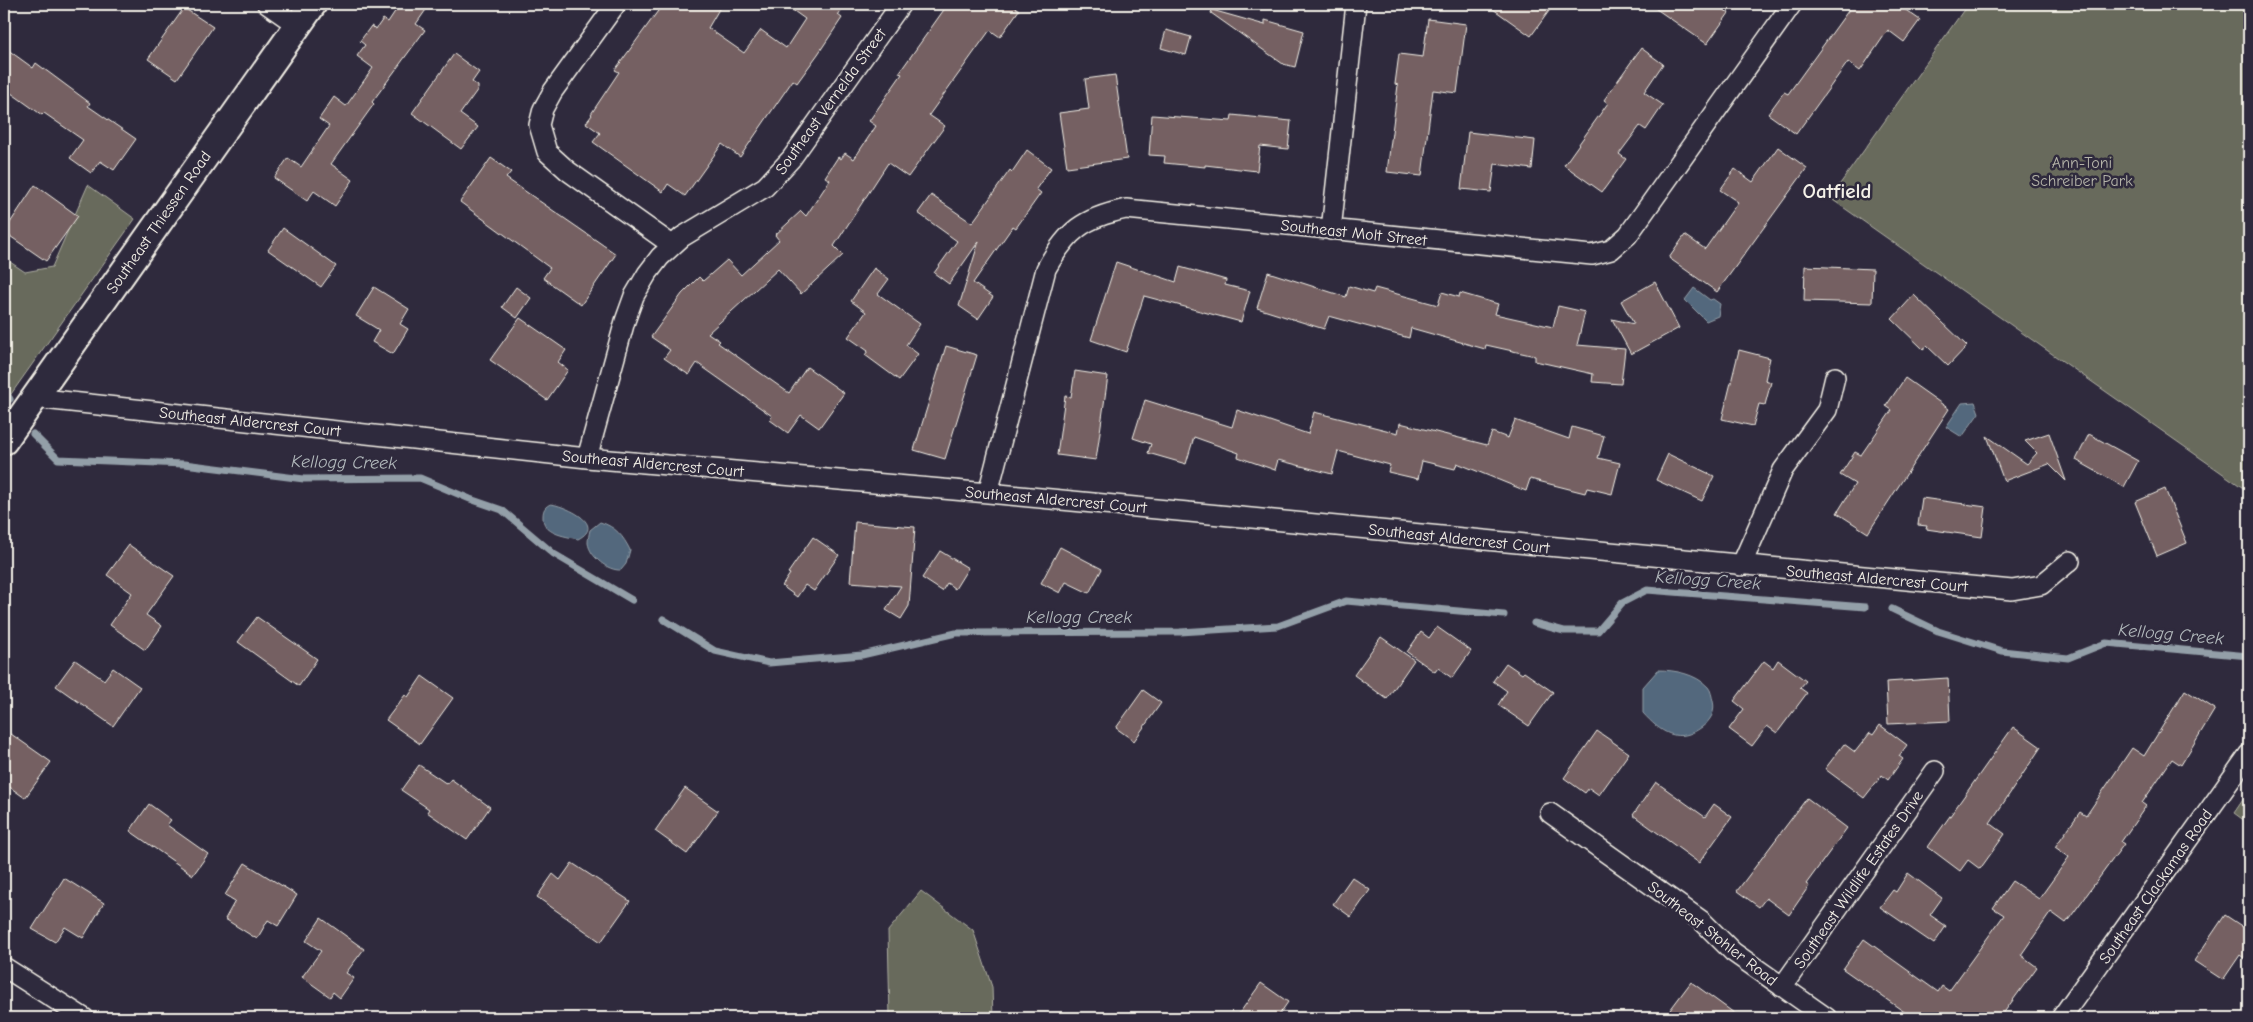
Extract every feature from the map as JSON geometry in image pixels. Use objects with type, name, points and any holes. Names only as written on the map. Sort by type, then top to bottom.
[{"type":"main road","name":"Southeast Thiessen Road","points":[[4,441],[313,4]]},
{"type":"street","points":[[267,4],[298,26]]},
{"type":"street","points":[[616,4],[553,91],[543,109],[539,125],[548,152],[568,171],[672,245]]},
{"type":"street","name":"Southeast Vernelda Street","points":[[587,458],[625,321],[634,296],[647,274],[672,245],[706,221],[737,206],[766,188],[791,159],[901,4]]},
{"type":"street","points":[[1332,230],[1356,4]]},
{"type":"street","name":"Southeast Molt Street","points":[[988,493],[1046,269],[1058,247],[1076,228],[1100,215],[1126,209],[1592,255],[1611,250],[1628,235],[1791,4]]},
{"type":"street","points":[[1742,566],[1783,470],[1827,410],[1835,378]]},
{"type":"street","name":"Southeast Aldercrest Court","points":[[34,398],[587,458],[988,493],[1742,566],[2012,590],[2041,585],[2070,561]]},
{"type":"street","name":"Southeast Clackamas Road","points":[[2061,1018],[2249,754]]},
{"type":"street","name":"Southeast Wildlife Estates Drive","points":[[1782,987],[1934,771]]},
{"type":"street","name":"Southeast Stohler Road","points":[[1550,813],[1702,921],[1733,952],[1827,1018]]},
{"type":"street","points":[[4,966],[84,1018]]},
{"type":"green space","name":"Ann-Toni Schreiber Park","points":[[1968,4],[2249,4],[2249,492],[1830,198]]},
{"type":"green space","points":[[88,185],[135,219],[4,404],[4,258],[25,272],[52,267]]},
{"type":"green space","points":[[2249,791],[2249,824],[2234,813]]},
{"type":"green space","points":[[921,891],[973,930],[992,987],[993,1018],[890,1018],[888,931]]},
{"type":"water","points":[[1694,288],[1710,300],[1713,299],[1720,304],[1718,316],[1706,321],[1685,300]]},
{"type":"water","points":[[1975,402],[1979,413],[1962,437],[1946,427],[1962,403]]},
{"type":"water","points":[[551,504],[565,508],[581,517],[588,527],[586,533],[578,539],[555,533],[546,527],[543,512]]},
{"type":"water","points":[[600,522],[618,533],[625,540],[630,550],[626,564],[621,570],[605,566],[589,548],[590,530]]},
{"type":"water","points":[[1658,670],[1678,672],[1691,676],[1709,688],[1714,709],[1708,722],[1693,732],[1677,735],[1663,731],[1643,713],[1643,687]]},
{"type":"building","points":[[400,4],[430,4],[416,24],[425,30],[372,102],[374,104],[331,164],[353,180],[335,206],[314,191],[307,201],[274,178],[288,158],[301,167],[329,126],[319,119],[334,97],[346,106],[373,68],[357,56],[365,45],[360,41],[371,26],[376,29],[383,19],[388,22]]},
{"type":"building","points":[[663,4],[722,4],[708,28],[744,53],[761,30],[786,48],[805,19],[784,4],[846,4],[838,15],[842,18],[818,54],[797,83],[793,80],[740,157],[722,144],[685,196],[668,184],[663,192],[593,142],[600,133],[586,123],[619,72],[615,70]]},
{"type":"building","points":[[948,4],[1010,4],[1019,10],[1000,37],[990,30],[929,115],[945,126],[908,177],[888,163],[834,246],[843,255],[801,294],[778,269],[708,333],[720,341],[718,343],[789,393],[807,367],[844,393],[819,428],[801,415],[788,433],[770,420],[772,416],[697,363],[689,375],[664,358],[670,350],[651,337],[682,294],[699,277],[703,281],[727,260],[741,275],[779,240],[775,235],[801,211],[806,216],[830,180],[825,177],[838,157],[841,159],[845,153],[854,159],[876,126],[869,121],[902,74],[899,73]]},
{"type":"building","points":[[1486,4],[1554,4],[1531,36]]},
{"type":"building","points":[[1649,4],[1715,4],[1729,13],[1707,44]]},
{"type":"building","points":[[1853,4],[1897,4],[1920,20],[1904,42],[1888,30],[1860,71],[1848,62],[1796,134],[1768,114],[1784,92],[1788,94]]},
{"type":"building","points":[[184,8],[213,27],[177,79],[148,59]]},
{"type":"building","points":[[1212,10],[1265,25],[1265,20],[1304,31],[1295,67],[1283,64],[1211,13]]},
{"type":"building","points":[[1428,19],[1466,24],[1457,93],[1433,90],[1422,176],[1387,172],[1398,85],[1395,84],[1399,54],[1423,57]]},
{"type":"building","points":[[1166,30],[1191,37],[1186,55],[1161,48]]},
{"type":"building","points":[[4,47],[33,68],[36,63],[90,103],[88,106],[136,139],[114,170],[100,161],[91,173],[70,158],[83,140],[44,113],[42,115],[4,88]]},
{"type":"building","points":[[1641,48],[1663,64],[1644,92],[1663,105],[1646,130],[1640,126],[1619,154],[1626,159],[1602,192],[1564,165],[1608,103],[1604,100]]},
{"type":"building","points":[[454,54],[479,72],[472,82],[478,86],[478,89],[460,114],[478,127],[461,149],[412,113]]},
{"type":"building","points":[[1115,75],[1127,159],[1067,167],[1059,113],[1089,109],[1085,79]]},
{"type":"building","points":[[1152,115],[1231,121],[1232,115],[1291,121],[1288,149],[1260,146],[1257,171],[1205,165],[1205,167],[1164,163],[1165,156],[1149,155]]},
{"type":"building","points":[[1468,132],[1535,140],[1532,169],[1495,164],[1491,192],[1461,189]]},
{"type":"building","points":[[1778,147],[1807,168],[1717,292],[1669,258],[1685,235],[1705,249],[1738,202],[1720,190],[1735,169],[1753,182]]},
{"type":"building","points":[[1027,150],[1051,168],[1036,189],[1041,193],[1016,228],[1013,226],[973,283],[993,297],[978,319],[959,306],[979,241],[949,284],[934,273],[957,241],[918,213],[931,195],[972,223],[1010,170],[1012,172]]},
{"type":"building","points":[[491,158],[511,172],[506,178],[616,254],[581,305],[543,278],[550,268],[460,202]]},
{"type":"building","points":[[35,185],[78,216],[46,261],[4,232]]},
{"type":"building","points":[[283,228],[336,266],[321,287],[268,250]]},
{"type":"building","points":[[1116,262],[1176,282],[1180,267],[1226,280],[1225,285],[1250,291],[1241,322],[1144,296],[1126,352],[1091,340]]},
{"type":"building","points":[[1805,266],[1873,269],[1872,303],[1804,301]]},
{"type":"building","points":[[874,268],[889,279],[878,294],[920,324],[906,345],[918,354],[899,380],[865,355],[868,351],[848,337],[866,312],[851,301]]},
{"type":"building","points":[[1268,272],[1346,297],[1349,286],[1373,293],[1375,288],[1438,305],[1442,292],[1459,297],[1460,293],[1498,304],[1495,314],[1553,327],[1558,306],[1585,312],[1577,345],[1625,349],[1621,384],[1592,382],[1593,374],[1535,361],[1535,356],[1486,345],[1485,349],[1411,328],[1409,338],[1329,316],[1324,329],[1257,308]]},
{"type":"building","points":[[1655,282],[1679,328],[1631,354],[1612,319],[1634,324],[1621,301]]},
{"type":"building","points":[[374,287],[409,309],[400,324],[408,329],[393,354],[372,342],[379,330],[356,316]]},
{"type":"building","points":[[516,287],[531,298],[517,318],[502,307]]},
{"type":"building","points":[[1914,295],[1967,346],[1948,366],[1927,346],[1923,349],[1892,319]]},
{"type":"building","points":[[520,318],[566,350],[558,362],[568,370],[547,400],[490,360]]},
{"type":"building","points":[[946,346],[977,355],[945,459],[914,450]]},
{"type":"building","points":[[1739,350],[1770,358],[1765,380],[1771,382],[1765,405],[1759,404],[1753,426],[1722,419]]},
{"type":"building","points":[[1075,371],[1108,376],[1096,460],[1057,455],[1065,396],[1071,397]]},
{"type":"building","points":[[1905,378],[1949,409],[1868,533],[1837,513],[1855,484],[1840,475],[1855,452],[1861,455],[1892,410],[1886,406]]},
{"type":"building","points":[[1145,400],[1232,427],[1237,410],[1308,434],[1314,412],[1398,433],[1400,423],[1487,445],[1492,432],[1508,438],[1515,420],[1569,439],[1572,427],[1604,436],[1598,458],[1620,463],[1612,494],[1587,488],[1585,493],[1530,479],[1526,491],[1457,463],[1455,469],[1422,461],[1418,479],[1388,472],[1390,465],[1338,451],[1332,474],[1278,460],[1275,470],[1238,457],[1239,453],[1194,437],[1186,464],[1148,453],[1151,444],[1133,438]]},
{"type":"building","points":[[2049,433],[2066,481],[2049,464],[2004,481],[1987,436],[2027,464],[2037,453],[2025,441]]},
{"type":"building","points":[[2089,434],[2138,461],[2124,487],[2076,460]]},
{"type":"building","points":[[1668,454],[1714,476],[1702,501],[1656,480]]},
{"type":"building","points":[[2165,489],[2187,543],[2157,556],[2135,502]]},
{"type":"building","points":[[1922,498],[1986,507],[1982,537],[1926,529],[1927,526],[1918,525]]},
{"type":"building","points":[[855,522],[915,527],[909,606],[901,619],[886,610],[901,586],[850,582]]},
{"type":"building","points":[[813,537],[839,555],[814,591],[805,585],[797,597],[782,586],[790,574],[788,573]]},
{"type":"building","points":[[129,545],[174,576],[146,615],[162,626],[145,650],[110,625],[132,593],[107,575]]},
{"type":"building","points":[[1060,547],[1102,569],[1089,593],[1066,582],[1060,593],[1041,583]]},
{"type":"building","points":[[940,551],[968,568],[955,589],[947,583],[942,591],[922,578]]},
{"type":"building","points":[[257,617],[317,659],[299,686],[238,642]]},
{"type":"building","points":[[1437,627],[1471,651],[1452,678],[1438,668],[1435,672],[1407,652],[1421,632],[1429,638]]},
{"type":"building","points":[[1381,637],[1414,660],[1387,699],[1354,675]]},
{"type":"building","points":[[75,660],[104,680],[113,668],[140,687],[113,726],[56,686]]},
{"type":"building","points":[[1778,660],[1806,681],[1800,688],[1807,693],[1777,733],[1767,726],[1752,746],[1729,729],[1744,709],[1734,701],[1764,661],[1773,668]]},
{"type":"building","points":[[1506,663],[1522,674],[1524,672],[1553,692],[1529,726],[1498,705],[1507,691],[1493,681]]},
{"type":"building","points":[[422,676],[453,698],[420,744],[386,720],[405,695],[408,697]]},
{"type":"building","points":[[1948,678],[1950,721],[1888,724],[1886,682]]},
{"type":"building","points":[[1143,690],[1161,703],[1134,741],[1116,728]]},
{"type":"building","points":[[2185,690],[2215,709],[2181,765],[2172,759],[2142,803],[2146,806],[2121,842],[2124,844],[2066,923],[2051,912],[2021,955],[2037,967],[2000,1018],[1913,1018],[1843,969],[1864,939],[1938,992],[1942,986],[1949,991],[2004,915],[1993,908],[2012,881],[2039,899],[2069,857],[2055,847],[2080,812],[2086,816],[2132,748],[2144,756]]},
{"type":"building","points":[[1880,725],[1907,745],[1899,756],[1903,759],[1888,780],[1882,775],[1864,798],[1825,769],[1844,744],[1855,752],[1870,733],[1873,735]]},
{"type":"building","points":[[2013,727],[2041,747],[1990,823],[2005,834],[1980,869],[1968,860],[1960,871],[1928,847]]},
{"type":"building","points":[[1597,731],[1629,753],[1599,795],[1589,788],[1585,793],[1564,778]]},
{"type":"building","points":[[11,734],[51,762],[25,798],[4,783],[4,744]]},
{"type":"building","points":[[419,765],[447,784],[451,779],[490,807],[467,840],[427,812],[429,809],[401,790]]},
{"type":"building","points":[[1656,782],[1705,817],[1714,804],[1732,817],[1699,863],[1633,815]]},
{"type":"building","points":[[685,788],[718,811],[687,854],[655,831]]},
{"type":"building","points":[[1807,798],[1847,828],[1806,884],[1809,886],[1789,915],[1766,898],[1759,907],[1737,891]]},
{"type":"building","points":[[149,804],[171,820],[167,825],[208,854],[193,875],[130,831]]},
{"type":"building","points":[[245,863],[297,895],[278,926],[268,920],[257,939],[225,919],[235,901],[225,895]]},
{"type":"building","points":[[572,863],[630,901],[601,942],[537,897],[553,874],[560,880]]},
{"type":"building","points":[[1908,873],[1942,898],[1930,915],[1946,926],[1934,944],[1880,907],[1893,890],[1896,892]]},
{"type":"building","points":[[1352,877],[1370,890],[1351,917],[1333,904]]},
{"type":"building","points":[[64,878],[104,903],[83,938],[65,927],[55,942],[32,929]]},
{"type":"building","points":[[2225,915],[2249,931],[2249,962],[2240,955],[2223,980],[2194,961]]},
{"type":"building","points":[[321,918],[364,949],[346,973],[354,978],[340,998],[333,992],[330,997],[302,977],[321,951],[306,941]]},
{"type":"building","points":[[1691,982],[1741,1018],[1664,1018]]},
{"type":"building","points":[[1261,983],[1288,1002],[1277,1018],[1236,1018]]},
{"type":"waterway","name":"Kellogg Creek","points":[[4,390],[10,399]]},
{"type":"waterway","name":"Kellogg Creek","points":[[33,434],[58,459],[184,464],[304,479],[420,478],[502,510],[554,554],[632,600]]},
{"type":"waterway","name":"Kellogg Creek","points":[[1534,623],[1564,631],[1598,631],[1622,603],[1647,590],[1865,607]]},
{"type":"waterway","name":"Kellogg Creek","points":[[663,619],[715,651],[769,663],[862,655],[956,633],[1180,632],[1278,626],[1346,601],[1504,615]]},
{"type":"waterway","name":"Kellogg Creek","points":[[1892,609],[1938,631],[2002,651],[2068,658],[2106,643],[2249,656]]},
{"type":"district","name":"Oatfield","points":[[1837,191]]}]
